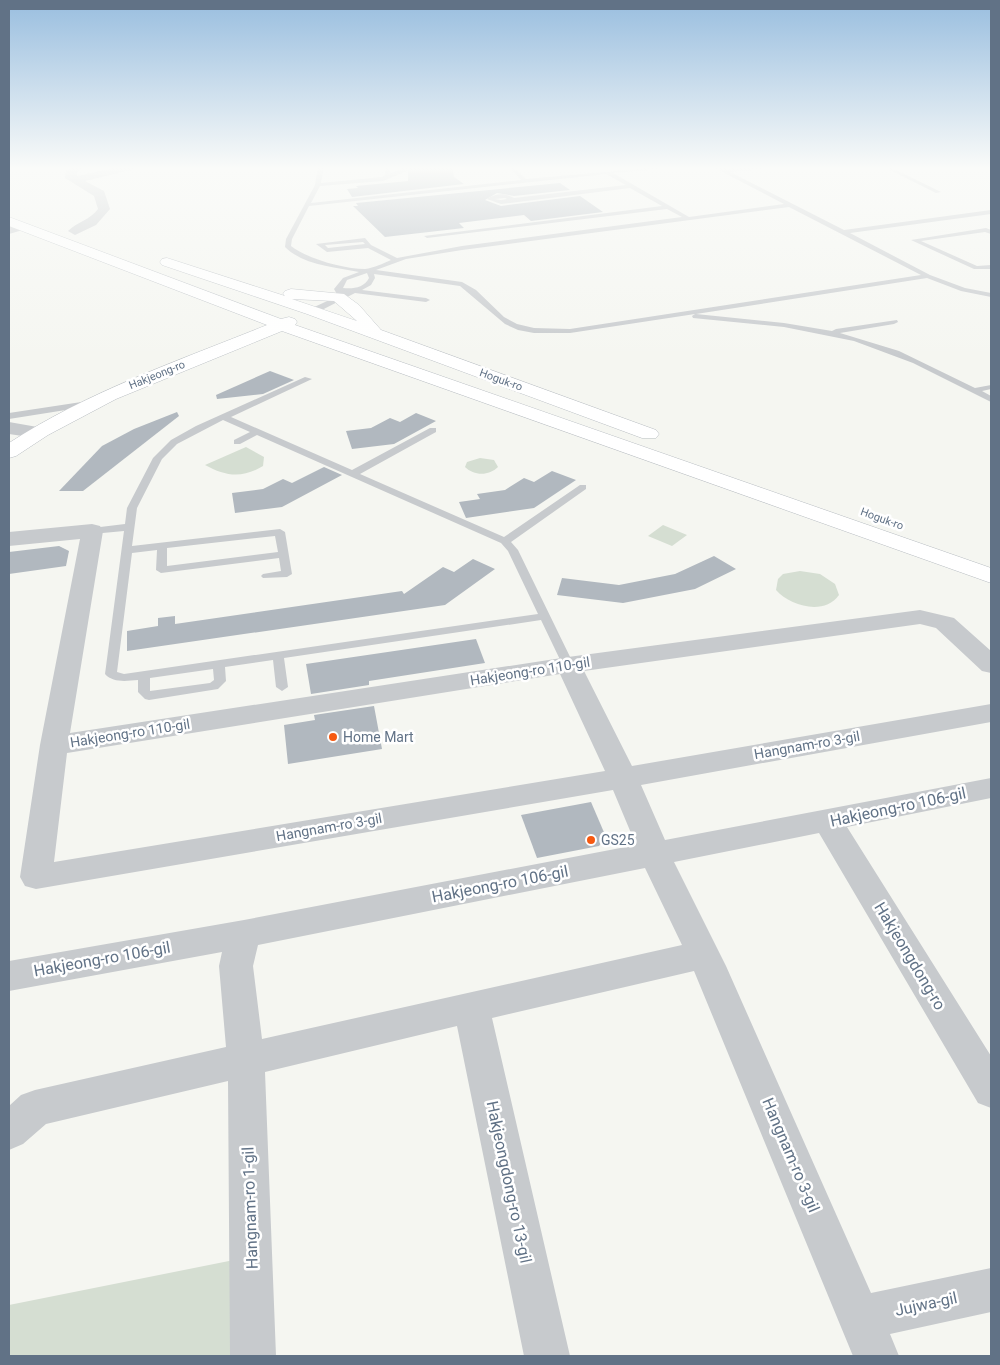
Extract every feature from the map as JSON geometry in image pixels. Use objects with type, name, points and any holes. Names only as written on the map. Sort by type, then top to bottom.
[{"type":"main road","name":"Hoguk-ro","points":[[24,231],[281,337],[355,350],[991,576]]},
{"type":"main road","points":[[71,231],[94,238]]},
{"type":"main road","name":"Hoguk-ro","points":[[151,257],[313,311],[666,441]]},
{"type":"main road","points":[[255,292],[339,294],[379,336]]},
{"type":"main road","name":"Hakjeong-ro","points":[[9,452],[36,432],[88,404],[238,343],[281,337],[313,311]]},
{"type":"main road","name":"Hoguk-ro","points":[[712,458],[991,558]]},
{"type":"street","points":[[9,428],[36,432]]},
{"type":"street","points":[[9,539],[92,531]]},
{"type":"street","name":"Hakjeong-ro 110-gil","points":[[36,876],[54,745],[92,531]]},
{"type":"street","name":"Hakjeong-ro 110-gil","points":[[54,745],[568,665],[920,617],[945,623],[991,665]]},
{"type":"street","name":"Hangnam-ro 3-gil","points":[[568,665],[622,778],[654,853],[704,954],[869,1337]]},
{"type":"street","name":"Hangnam-ro 3-gil","points":[[36,876],[622,778],[991,713]]},
{"type":"street","name":"Hakjeong-ro 106-gil","points":[[9,976],[244,934],[654,853],[828,822],[991,788]]},
{"type":"street","name":"Hakjeongdong-ro","points":[[828,822],[991,1090]]},
{"type":"street","name":"Hangnam-ro 1-gil","points":[[244,934],[236,966],[246,1060],[253,1356]]},
{"type":"street","points":[[9,1131],[35,1108],[704,954]]},
{"type":"street","name":"Hakjeongdong-ro 13-gil","points":[[471,1007],[547,1356]]},
{"type":"street","name":"Jujwa-gil","points":[[869,1337],[918,1307],[991,1290]]},
{"type":"lane","points":[[294,231],[289,239],[288,247],[292,252],[316,261],[372,271],[425,277],[466,286],[503,320],[514,326],[530,330],[570,331],[928,276]]},
{"type":"lane","points":[[427,236],[471,231]]},
{"type":"lane","points":[[339,294],[340,284],[345,279],[372,271],[397,260],[462,248],[592,231]]},
{"type":"lane","points":[[845,232],[854,231]]},
{"type":"lane","points":[[981,231],[914,240],[976,268],[991,267]]},
{"type":"lane","points":[[845,232],[928,276],[963,290],[991,295]]},
{"type":"lane","points":[[369,246],[327,250],[319,244],[365,240],[369,246],[397,260]]},
{"type":"lane","points":[[354,292],[369,284],[372,278],[372,271]]},
{"type":"lane","points":[[313,311],[339,294],[354,292],[426,300]]},
{"type":"lane","points":[[676,315],[753,321],[828,332],[894,352],[991,399]]},
{"type":"lane","points":[[828,332],[894,322]]},
{"type":"lane","points":[[308,379],[199,428],[174,442],[158,458],[132,508],[111,674],[123,678],[545,616]]},
{"type":"lane","points":[[974,391],[991,387]]},
{"type":"lane","points":[[9,416],[88,404]]},
{"type":"lane","points":[[223,417],[506,541],[513,550],[568,665]]},
{"type":"lane","points":[[352,474],[434,430]]},
{"type":"lane","points":[[237,442],[257,432]]},
{"type":"lane","points":[[506,541],[583,487]]},
{"type":"lane","points":[[92,531],[130,527]]},
{"type":"lane","points":[[127,550],[280,532],[287,574],[267,576]]},
{"type":"lane","points":[[162,546],[161,570],[284,554]]},
{"type":"lane","points":[[278,655],[282,687]]},
{"type":"lane","points":[[144,675],[144,692],[149,696],[214,686],[220,681],[219,664]]},
{"type":"shaded area","points":[[246,447],[264,457],[263,466],[248,473],[227,474],[205,465]]},
{"type":"shaded area","points":[[480,458],[494,460],[498,467],[482,474],[473,472],[465,467],[467,462]]},
{"type":"shaded area","points":[[663,525],[687,535],[672,546],[648,536]]},
{"type":"shaded area","points":[[800,571],[820,574],[835,584],[839,595],[833,601],[816,607],[798,604],[782,596],[776,590],[778,579],[783,574]]},
{"type":"shaded area","points":[[239,1259],[241,1356],[9,1356],[9,1305]]},
{"type":"building","points":[[378,231],[440,231],[385,237]]},
{"type":"building","points":[[270,371],[294,380],[263,394],[217,399],[216,395]]},
{"type":"building","points":[[177,412],[179,416],[83,491],[59,491],[102,446],[134,429]]},
{"type":"building","points":[[416,413],[436,421],[394,444],[352,449],[346,431],[371,428],[390,418],[400,422]]},
{"type":"building","points":[[324,467],[342,475],[282,507],[235,513],[232,493],[263,489],[283,479],[292,483]]},
{"type":"building","points":[[552,471],[576,480],[534,508],[466,518],[459,502],[480,499],[477,494],[505,490],[524,478],[534,482]]},
{"type":"building","points":[[59,546],[69,551],[66,566],[9,574],[9,552]]},
{"type":"building","points":[[714,556],[736,569],[695,589],[623,603],[557,595],[562,578],[619,585],[675,574]]},
{"type":"building","points":[[473,559],[495,569],[445,605],[127,651],[127,631],[158,626],[158,618],[175,616],[175,624],[402,591],[404,594],[443,567],[454,572]]},
{"type":"building","points":[[476,639],[485,663],[369,681],[369,685],[311,694],[306,664]]},
{"type":"building","name":"Home Mart","points":[[374,706],[382,749],[288,764],[284,725],[315,720],[314,715]]},
{"type":"building","points":[[591,802],[606,837],[599,846],[537,858],[521,815]]},
{"type":"place","name":"Home Mart","points":[[333,737]]},
{"type":"place","name":"GS25","points":[[591,840]]}]
